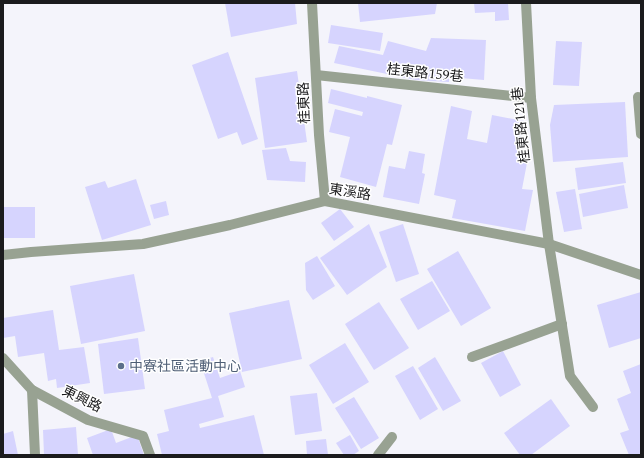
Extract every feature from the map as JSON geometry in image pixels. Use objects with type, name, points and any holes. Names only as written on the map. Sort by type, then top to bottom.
[{"type":"street","name":"桂東路","points":[[312,3],[319,135],[325,201]]},
{"type":"street","name":"桂東路121巷","points":[[526,3],[531,98],[550,244],[570,376],[593,408]]},
{"type":"street","name":"桂東路159巷","points":[[316,75],[531,98]]},
{"type":"street","points":[[638,97],[641,134]]},
{"type":"street","name":"東溪路","points":[[3,255],[144,244],[230,225],[325,201],[550,244],[641,275]]},
{"type":"street","points":[[472,357],[562,324]]},
{"type":"street","name":"東興路","points":[[3,358],[32,390],[88,420],[143,436],[150,455]]},
{"type":"street","points":[[32,390],[35,455]]},
{"type":"street","points":[[378,455],[392,436]]},
{"type":"building","points":[[225,3],[295,3],[297,24],[231,37]]},
{"type":"building","points":[[358,3],[437,3],[435,14],[360,22]]},
{"type":"building","points":[[474,3],[508,3],[509,20],[495,21],[495,12],[475,13]]},
{"type":"building","points":[[331,25],[383,33],[380,51],[328,43]]},
{"type":"building","points":[[431,38],[486,40],[484,80],[449,77],[449,82],[416,80],[334,63],[339,46],[383,55],[388,41],[426,51]]},
{"type":"building","points":[[556,41],[582,42],[579,86],[553,85]]},
{"type":"building","points":[[228,52],[258,139],[242,145],[237,132],[218,139],[192,65]]},
{"type":"building","points":[[297,71],[307,142],[265,148],[255,78]]},
{"type":"building","points":[[331,89],[402,105],[392,145],[387,144],[376,187],[340,177],[350,137],[329,132],[335,109],[362,116],[363,112],[328,103]]},
{"type":"building","points":[[625,102],[628,157],[553,162],[550,125],[554,105]]},
{"type":"building","points":[[451,106],[472,111],[467,139],[487,143],[492,115],[524,121],[517,161],[527,163],[522,189],[533,190],[525,231],[452,218],[456,200],[434,195]]},
{"type":"building","points":[[286,148],[290,161],[306,162],[305,182],[267,180],[262,150]]},
{"type":"building","points":[[409,151],[425,154],[422,173],[425,174],[419,204],[383,197],[389,166],[405,169]]},
{"type":"building","points":[[623,162],[626,183],[578,190],[575,168]]},
{"type":"building","points":[[136,179],[151,225],[102,240],[85,187],[105,181],[108,188]]},
{"type":"building","points":[[624,185],[628,208],[583,217],[579,194]]},
{"type":"building","points":[[575,189],[582,229],[564,232],[556,192]]},
{"type":"building","points":[[166,201],[169,215],[154,219],[150,205]]},
{"type":"building","points":[[3,207],[35,207],[35,238],[3,238]]},
{"type":"building","points":[[340,209],[354,227],[334,241],[321,223]]},
{"type":"building","points":[[369,224],[387,267],[347,295],[320,258]]},
{"type":"building","points":[[403,224],[419,274],[396,282],[379,232]]},
{"type":"building","points":[[458,251],[491,308],[461,326],[427,269]]},
{"type":"building","points":[[317,256],[335,286],[313,300],[306,290],[305,263]]},
{"type":"building","points":[[134,274],[145,331],[81,344],[70,286]]},
{"type":"building","points":[[432,281],[450,311],[418,330],[400,299]]},
{"type":"building","points":[[641,292],[641,338],[609,348],[597,305]]},
{"type":"building","points":[[289,300],[302,359],[242,372],[229,313]]},
{"type":"building","points":[[379,302],[409,348],[374,370],[345,324]]},
{"type":"building","points":[[53,310],[59,350],[84,347],[90,383],[57,388],[56,379],[48,381],[44,353],[18,357],[15,336],[3,338],[3,318]]},
{"type":"building","name":"中寮社區活動中心","points":[[138,338],[145,389],[104,394],[98,344]]},
{"type":"building","points":[[345,343],[369,382],[333,404],[309,365]]},
{"type":"building","points":[[503,351],[521,385],[500,397],[481,363]]},
{"type":"building","points":[[213,357],[220,378],[240,371],[245,387],[218,396],[224,417],[199,424],[200,428],[254,415],[264,455],[162,455],[157,434],[169,431],[164,410],[212,398],[200,361]]},
{"type":"building","points":[[435,357],[461,401],[443,411],[418,368]]},
{"type":"building","points":[[641,364],[641,455],[629,455],[620,433],[629,430],[617,399],[631,393],[623,371]]},
{"type":"building","points":[[413,366],[438,409],[420,420],[395,376]]},
{"type":"building","points":[[317,393],[322,431],[295,435],[290,396]]},
{"type":"building","points":[[354,397],[379,438],[361,449],[335,408]]},
{"type":"building","points":[[551,399],[570,426],[531,455],[520,455],[504,433]]},
{"type":"building","points":[[76,427],[78,455],[44,455],[43,430]]},
{"type":"building","points":[[111,429],[116,443],[137,435],[144,455],[93,455],[87,438]]},
{"type":"building","points":[[13,431],[18,455],[3,455],[3,434]]},
{"type":"building","points":[[350,435],[359,451],[353,455],[344,455],[336,443]]},
{"type":"building","points":[[326,439],[328,455],[307,455],[306,441]]},
{"type":"place","name":"中寮社區活動中心","points":[[121,366]]}]
